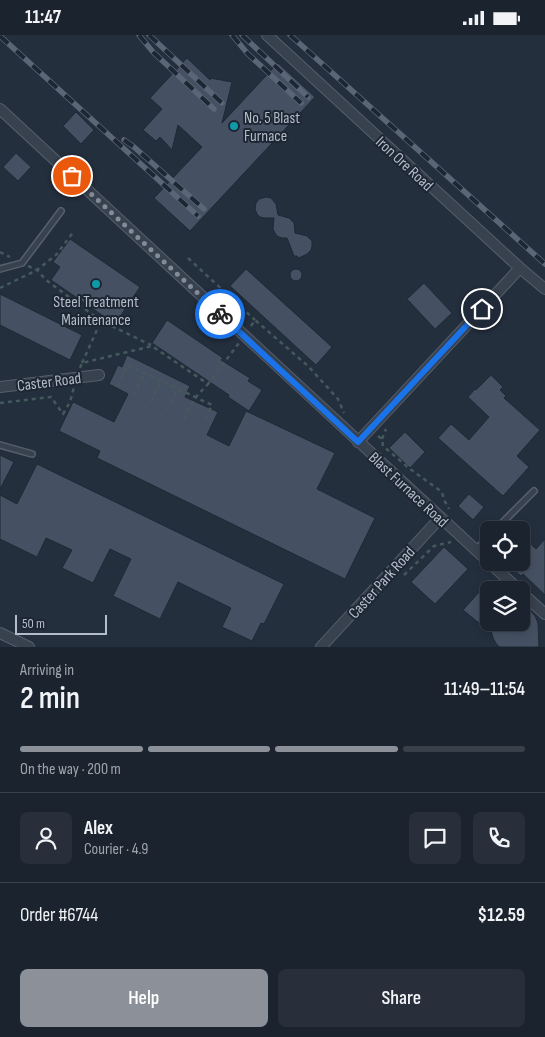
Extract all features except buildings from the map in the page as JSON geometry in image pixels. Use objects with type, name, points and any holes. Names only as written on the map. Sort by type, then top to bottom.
[{"type":"street","name":"Iron Ore Road","points":[[267,35],[545,289]]},
{"type":"street","name":"Blast Furnace Road","points":[[0,109],[509,581]]},
{"type":"street","points":[[358,442],[520,268]]},
{"type":"street","name":"Caster Road","points":[[0,387],[99,375]]},
{"type":"street","name":"Caster Park Road","points":[[323,647],[440,517]]},
{"type":"street","name":"Blast Furnace Road","points":[[530,600],[545,614]]},
{"type":"street","points":[[0,633],[29,647]]},
{"type":"lane","points":[[0,269],[22,263],[61,211]]},
{"type":"lane","points":[[0,445],[32,454]]},
{"type":"lane","points":[[504,521],[534,491]]},
{"type":"lane","points":[[476,550],[480,546]]},
{"type":"path","points":[[0,288],[36,270],[57,254],[74,231]]},
{"type":"path","points":[[0,252],[36,270],[46,280],[101,321],[152,346],[208,384]]},
{"type":"path","points":[[188,258],[308,367],[338,399],[345,414]]},
{"type":"path","points":[[184,419],[195,398],[208,384],[255,320]]},
{"type":"path","points":[[0,403],[51,397],[63,414],[70,402],[76,378],[101,321]]},
{"type":"path","points":[[82,363],[152,346]]},
{"type":"path","points":[[118,386],[127,365],[212,405],[204,422]]},
{"type":"path","points":[[134,395],[145,373]]},
{"type":"path","points":[[151,403],[161,381]]},
{"type":"path","points":[[167,411],[178,389]]},
{"type":"path","points":[[370,430],[382,439],[383,446],[410,469],[442,492],[451,512]]},
{"type":"railway","points":[[139,35],[153,52],[214,109]]},
{"type":"railway","points":[[149,35],[222,103]]},
{"type":"railway","points":[[232,35],[248,54],[301,103]]},
{"type":"railway","points":[[242,35],[308,97]]},
{"type":"railway","points":[[290,35],[545,264]]},
{"type":"railway","points":[[0,36],[198,216]]},
{"type":"railway","points":[[124,140],[204,209]]},
{"type":"way so far","points":[[72,176],[220,314]]},
{"type":"place","name":"No. 5 Blast Furnace","points":[[234,126]]},
{"type":"place","name":"Steel Treatment Maintenance","points":[[96,284]]},
{"type":"route","points":[[220,314],[358,442],[482,309]]}]
